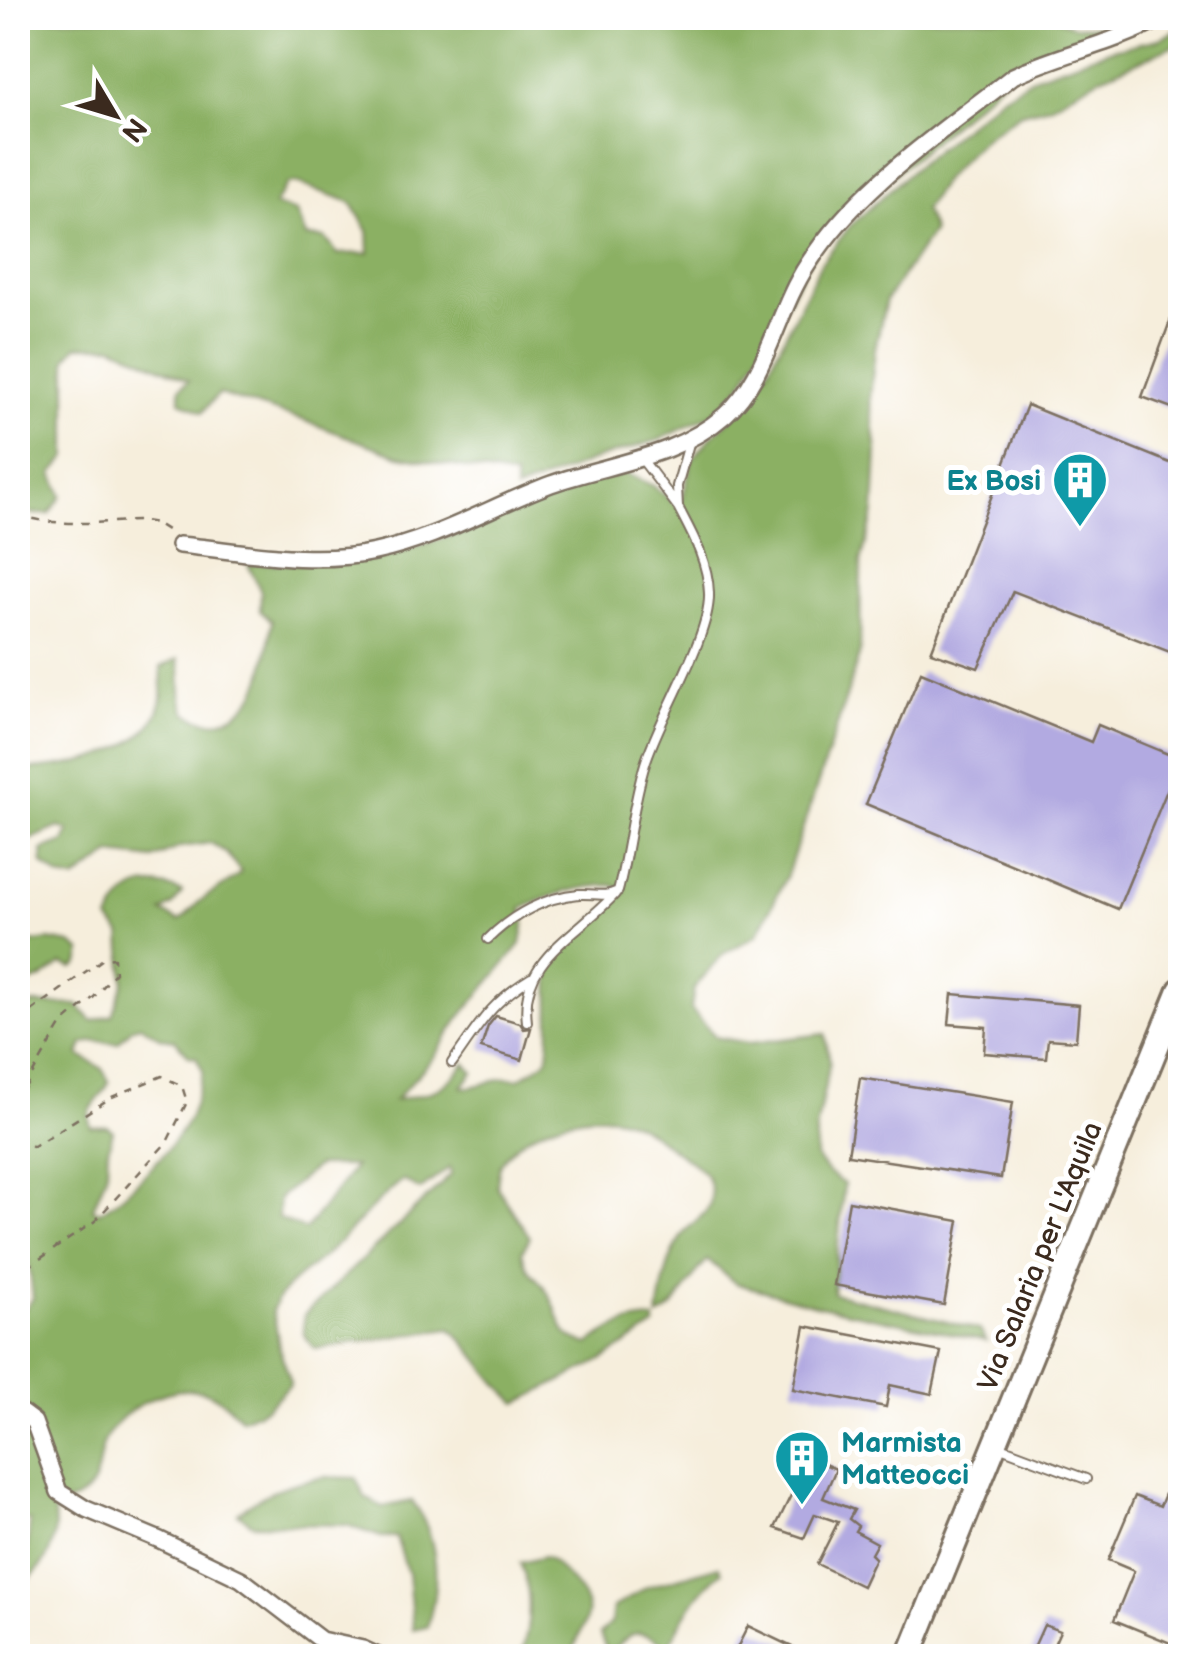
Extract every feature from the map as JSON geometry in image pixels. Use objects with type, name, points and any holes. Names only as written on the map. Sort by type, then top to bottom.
[{"type":"main road","name":"Via Salaria per L'Aquila","points":[[909,1656],[1180,990]]},
{"type":"street","points":[[179,545],[315,557],[374,552],[451,528],[550,485],[690,440],[744,394],[761,366],[784,306],[807,264],[837,224],[877,184],[1013,76],[1038,64],[1096,47],[1162,18]]},
{"type":"street","points":[[22,1412],[34,1422],[59,1492],[86,1509],[241,1579],[321,1640],[378,1656]]},
{"type":"lane","points":[[678,507],[677,486],[690,440]]},
{"type":"lane","points":[[452,1063],[488,1011],[531,978],[618,891],[645,763],[707,614],[705,567],[678,507],[641,458]]},
{"type":"lane","points":[[488,939],[503,924],[533,907],[580,894],[606,897],[618,891]]},
{"type":"lane","points":[[528,1022],[526,1005],[531,978]]},
{"type":"lane","points":[[994,1444],[1086,1478]]},
{"type":"path","points":[[18,514],[55,522],[156,523],[169,530],[179,545]]},
{"type":"path","points":[[18,1022],[102,959],[114,958],[115,973],[62,1024],[18,1099]]},
{"type":"path","points":[[18,1138],[22,1145],[34,1146],[112,1097],[162,1076],[182,1086],[187,1102],[167,1142],[94,1221],[18,1274]]},
{"type":"green space","points":[[18,18],[1056,18],[1073,26],[1104,26],[1106,35],[1011,73],[822,238],[741,386],[715,413],[659,440],[602,457],[515,491],[515,477],[399,456],[219,394],[202,412],[180,401],[180,388],[189,380],[113,346],[77,346],[67,358],[67,457],[53,473],[62,496],[49,514],[18,508]],"holes":[[[296,183],[351,202],[368,231],[369,253],[338,254],[325,238],[306,237],[296,212],[274,205],[287,184]]]},
{"type":"green space","points":[[1180,29],[1180,43],[1099,78],[1050,106],[1021,113],[984,138],[945,178],[924,210],[933,231],[886,300],[875,349],[870,399],[877,451],[874,513],[861,562],[860,652],[786,878],[757,935],[723,954],[694,988],[691,1009],[716,1037],[749,1043],[825,1034],[830,1061],[816,1130],[816,1157],[828,1173],[844,1184],[833,1293],[980,1330],[986,1341],[815,1305],[735,1283],[708,1260],[672,1307],[658,1317],[665,1276],[676,1246],[711,1201],[708,1180],[694,1164],[630,1121],[608,1116],[574,1119],[522,1141],[500,1166],[497,1187],[530,1237],[522,1252],[524,1260],[552,1300],[560,1324],[569,1336],[589,1344],[629,1323],[655,1320],[655,1326],[604,1359],[518,1403],[450,1328],[315,1349],[303,1333],[304,1315],[451,1175],[450,1167],[420,1190],[403,1180],[277,1301],[272,1311],[290,1385],[265,1409],[242,1419],[215,1396],[196,1390],[169,1392],[132,1410],[105,1440],[88,1491],[53,1507],[52,1547],[29,1579],[25,1567],[30,1521],[18,1519],[18,1414],[23,1398],[18,1384],[18,1309],[27,1307],[33,1298],[27,1248],[18,1244],[18,1009],[32,1004],[78,1005],[92,1021],[112,1015],[124,982],[121,934],[109,920],[122,899],[147,885],[182,892],[162,912],[179,921],[241,872],[226,853],[211,843],[180,847],[153,859],[111,854],[75,880],[59,877],[43,864],[42,850],[64,842],[69,831],[59,827],[18,845],[18,769],[81,762],[124,746],[155,717],[162,698],[161,667],[178,659],[186,713],[217,721],[247,705],[264,672],[272,621],[260,611],[261,592],[248,564],[373,560],[472,529],[566,484],[625,473],[654,486],[680,508],[692,460],[742,408],[769,368],[821,263],[850,226],[999,98],[1036,76],[1112,49],[1159,39]],"holes":[[[612,885],[625,891],[550,963],[549,1043],[543,1063],[519,1079],[462,1087],[473,1072],[465,1063],[442,1087],[395,1100],[434,1057],[459,1019],[521,944],[525,921],[522,909],[566,892]],[[140,1025],[161,1038],[175,1040],[189,1056],[196,1057],[203,1071],[190,1116],[174,1141],[137,1183],[99,1212],[93,1209],[107,1172],[113,1131],[107,1126],[91,1127],[89,1114],[109,1082],[103,1069],[79,1055],[83,1044],[118,1043]],[[317,1166],[355,1166],[305,1230],[278,1218],[279,1198]]]},
{"type":"green space","points":[[49,940],[71,944],[82,952],[79,964],[73,968],[62,964],[41,979],[18,988],[18,944]]},
{"type":"green space","points":[[325,1477],[356,1478],[365,1497],[383,1507],[412,1501],[428,1531],[435,1562],[434,1595],[427,1627],[413,1630],[408,1574],[396,1537],[381,1537],[347,1525],[252,1524],[238,1513],[279,1489]]},
{"type":"green space","points":[[544,1557],[554,1563],[585,1601],[587,1616],[572,1656],[521,1656],[529,1609],[520,1563]]},
{"type":"green space","points":[[719,1566],[722,1572],[697,1597],[668,1646],[636,1634],[608,1654],[600,1634],[611,1622],[613,1608],[647,1587]]},
{"type":"building","points":[[1180,298],[1180,411],[1142,397]]},
{"type":"building","name":"Ex Bosi","points":[[1027,405],[1180,467],[1180,656],[1013,591],[978,668],[931,652]]},
{"type":"building","points":[[921,672],[1091,742],[1098,725],[1180,759],[1118,909],[866,804]]},
{"type":"building","points":[[952,994],[1079,1005],[1076,1041],[1048,1039],[1046,1058],[984,1053],[986,1027],[949,1024]]},
{"type":"building","points":[[496,1016],[520,1023],[524,1029],[531,1028],[522,1060],[481,1048]]},
{"type":"building","points":[[860,1078],[1013,1102],[1001,1178],[848,1155]]},
{"type":"building","points":[[849,1201],[959,1221],[944,1305],[834,1285]]},
{"type":"building","points":[[805,1326],[941,1352],[932,1394],[890,1385],[886,1407],[793,1389]]},
{"type":"building","points":[[803,1455],[836,1469],[823,1498],[854,1510],[849,1519],[858,1526],[855,1531],[877,1543],[871,1554],[875,1558],[862,1586],[817,1564],[838,1522],[815,1514],[804,1538],[775,1528],[795,1487],[789,1485]]},
{"type":"building","points":[[1180,1458],[1180,1647],[1114,1620],[1134,1571],[1108,1560],[1135,1496],[1160,1506]]},
{"type":"building","points":[[1044,1625],[1060,1631],[1049,1656],[1030,1656]]},
{"type":"building","points":[[748,1626],[811,1656],[733,1656]]},
{"type":"place","name":"Ex Bosi","points":[[1080,529]]},
{"type":"place","name":"Marmista Matteocci","points":[[802,1507]]}]
